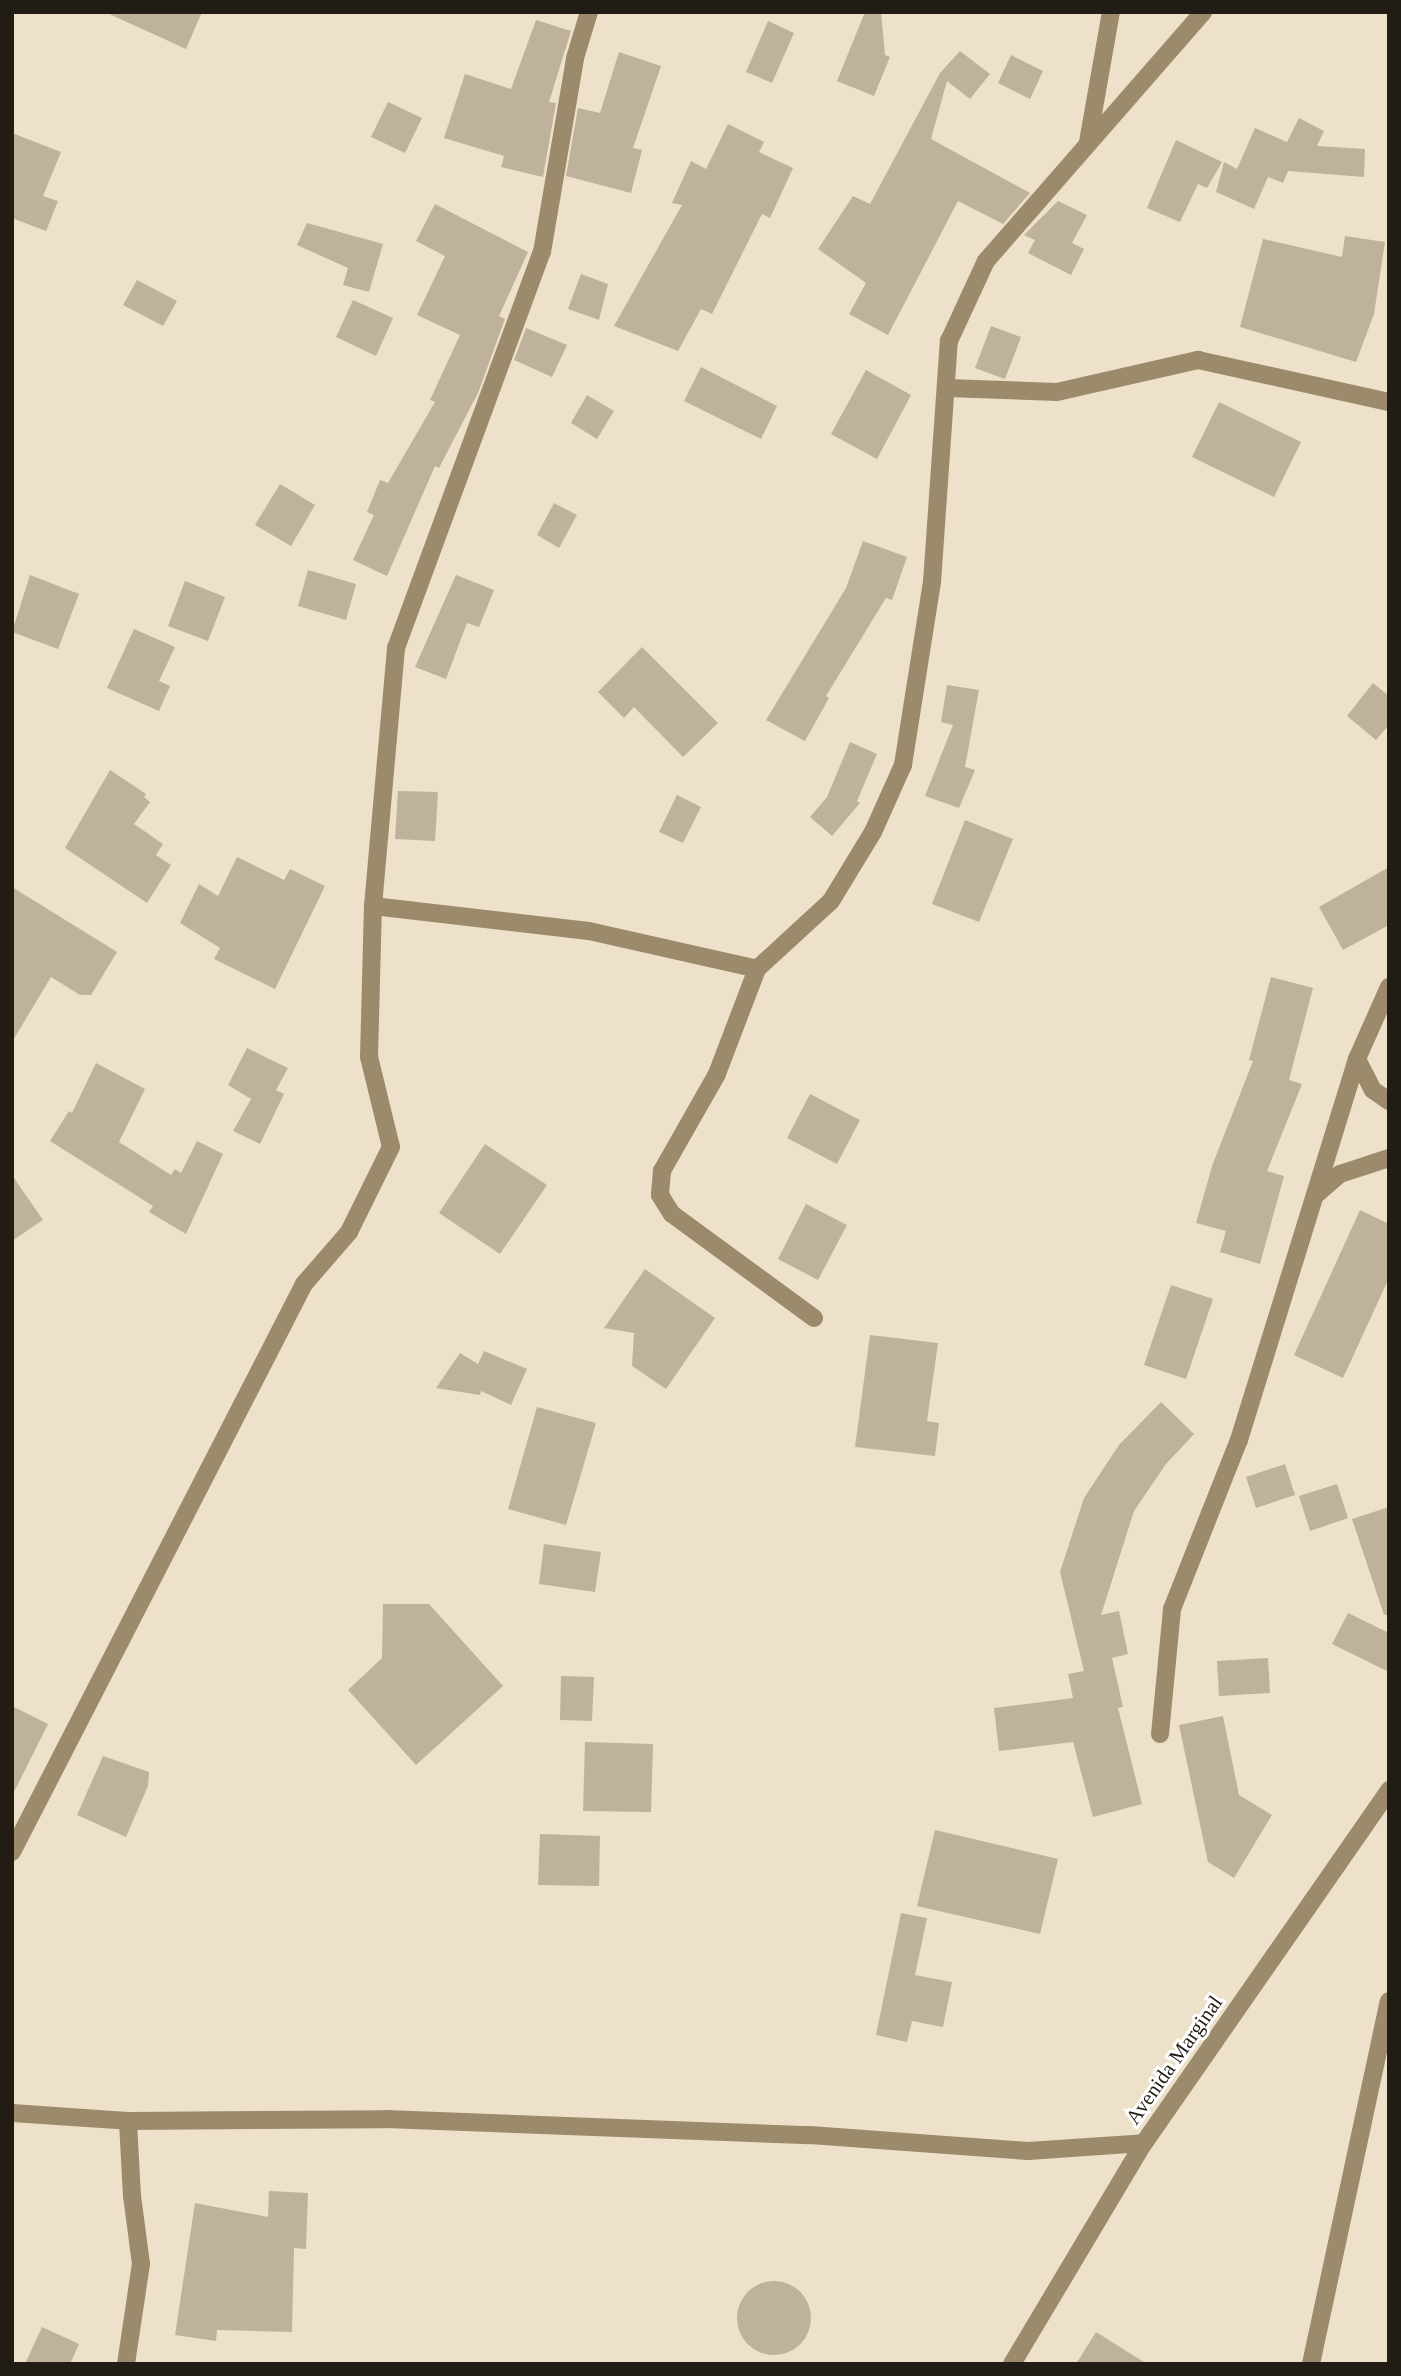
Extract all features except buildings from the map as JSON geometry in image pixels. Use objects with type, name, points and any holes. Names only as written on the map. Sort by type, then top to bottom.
[{"type":"street","points":[[12,1852],[304,1284],[349,1232],[391,1147],[369,1057],[373,906],[396,648],[542,252],[575,58],[589,12]]},
{"type":"street","points":[[1088,142],[1111,12]]},
{"type":"street","points":[[814,1318],[672,1214],[660,1195],[662,1171],[717,1074],[757,970],[831,901],[873,832],[903,765],[932,582],[949,341],[986,261],[1203,12]]},
{"type":"street","points":[[947,388],[1057,393],[1198,360],[1389,402]]},
{"type":"street","points":[[373,906],[589,932],[757,970]]},
{"type":"street","points":[[1160,1734],[1172,1609],[1239,1440],[1357,1059],[1389,988]]},
{"type":"street","points":[[1357,1059],[1373,1090],[1389,1101]]},
{"type":"street","points":[[1317,1193],[1340,1174],[1389,1158]]},
{"type":"street","name":"Avenida Marginal","points":[[1012,2364],[1144,2143],[1389,1790]]},
{"type":"street","points":[[1311,2364],[1389,2001]]},
{"type":"street","points":[[12,2113],[128,2121],[386,2119],[810,2136],[1028,2151],[1144,2143]]},
{"type":"street","points":[[126,2364],[141,2264],[132,2196],[128,2121]]}]
